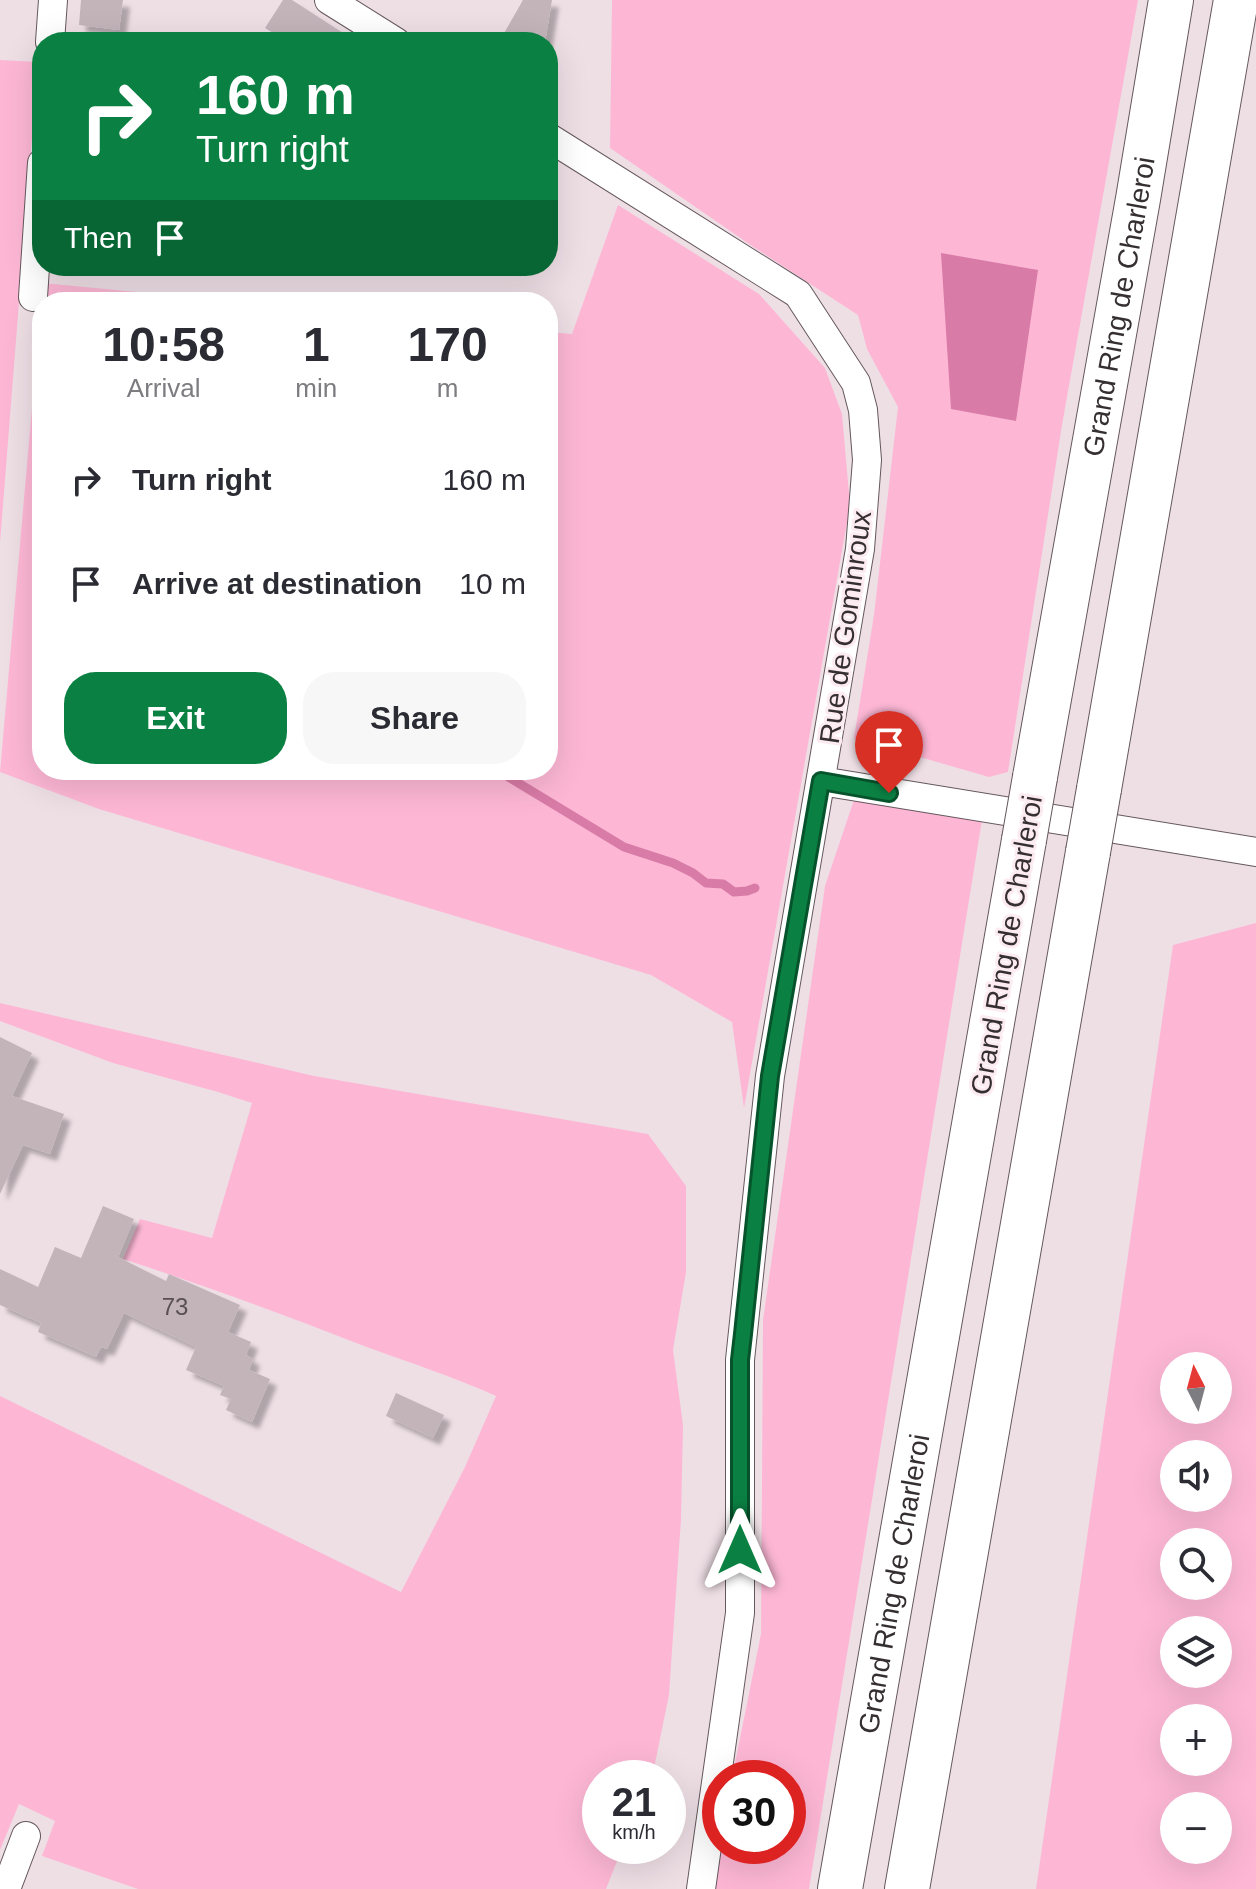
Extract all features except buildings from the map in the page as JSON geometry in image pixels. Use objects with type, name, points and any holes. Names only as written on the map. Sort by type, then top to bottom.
[{"type":"highway","name":"Grand Ring de Charleroi","points":[[840,1889],[1171,0]]},
{"type":"highway","points":[[907,1889],[1236,0]]},
{"type":"street","points":[[51,32],[53,0]]},
{"type":"street","points":[[329,0],[380,32]]},
{"type":"street","name":"Rue de Gominroux","points":[[558,143],[798,294],[856,383],[863,410],[867,460],[860,549],[770,1076],[740,1360],[740,1613],[701,1889]]},
{"type":"street","points":[[821,781],[1256,852]]},
{"type":"street","points":[[6,1889],[26,1836]]},
{"type":"shaded area","points":[[612,0],[1138,0],[1062,425],[1008,772],[989,777],[854,738],[874,615],[898,407],[867,349],[858,315],[610,148]]},
{"type":"shaded area","points":[[0,60],[32,62],[32,138],[0,543]]},
{"type":"shaded area","points":[[618,205],[759,294],[825,368],[842,414],[850,505],[744,1108],[732,1022],[651,975],[99,809],[0,772],[32,408],[32,780],[558,780],[558,333],[572,334]]},
{"type":"shaded area","points":[[941,253],[1038,270],[1016,421],[951,409]]},
{"type":"shaded area","points":[[43,283],[136,292],[42,292]]},
{"type":"shaded area","points":[[858,788],[982,820],[809,1889],[710,1889],[716,1864],[806,1864],[806,1760],[736,1760],[761,1634],[763,1320],[825,886]]},
{"type":"shaded area","points":[[1256,923],[1256,1889],[1036,1889],[1173,945]]},
{"type":"shaded area","points":[[0,1003],[314,1076],[648,1134],[686,1186],[686,1272],[673,1350],[683,1425],[681,1519],[669,1695],[656,1760],[582,1760],[582,1864],[616,1864],[606,1889],[138,1889],[42,1856],[55,1821],[19,1804],[0,1850],[0,1396],[401,1592],[465,1467],[496,1396],[123,1259],[140,1219],[212,1238],[252,1103],[113,1063],[0,1021]]},
{"type":"waterway","points":[[513,780],[624,847],[673,863],[706,883],[723,884],[734,892],[755,888]]},
{"type":"route","points":[[740,1550],[740,1360],[770,1076],[821,781],[889,793]]}]
